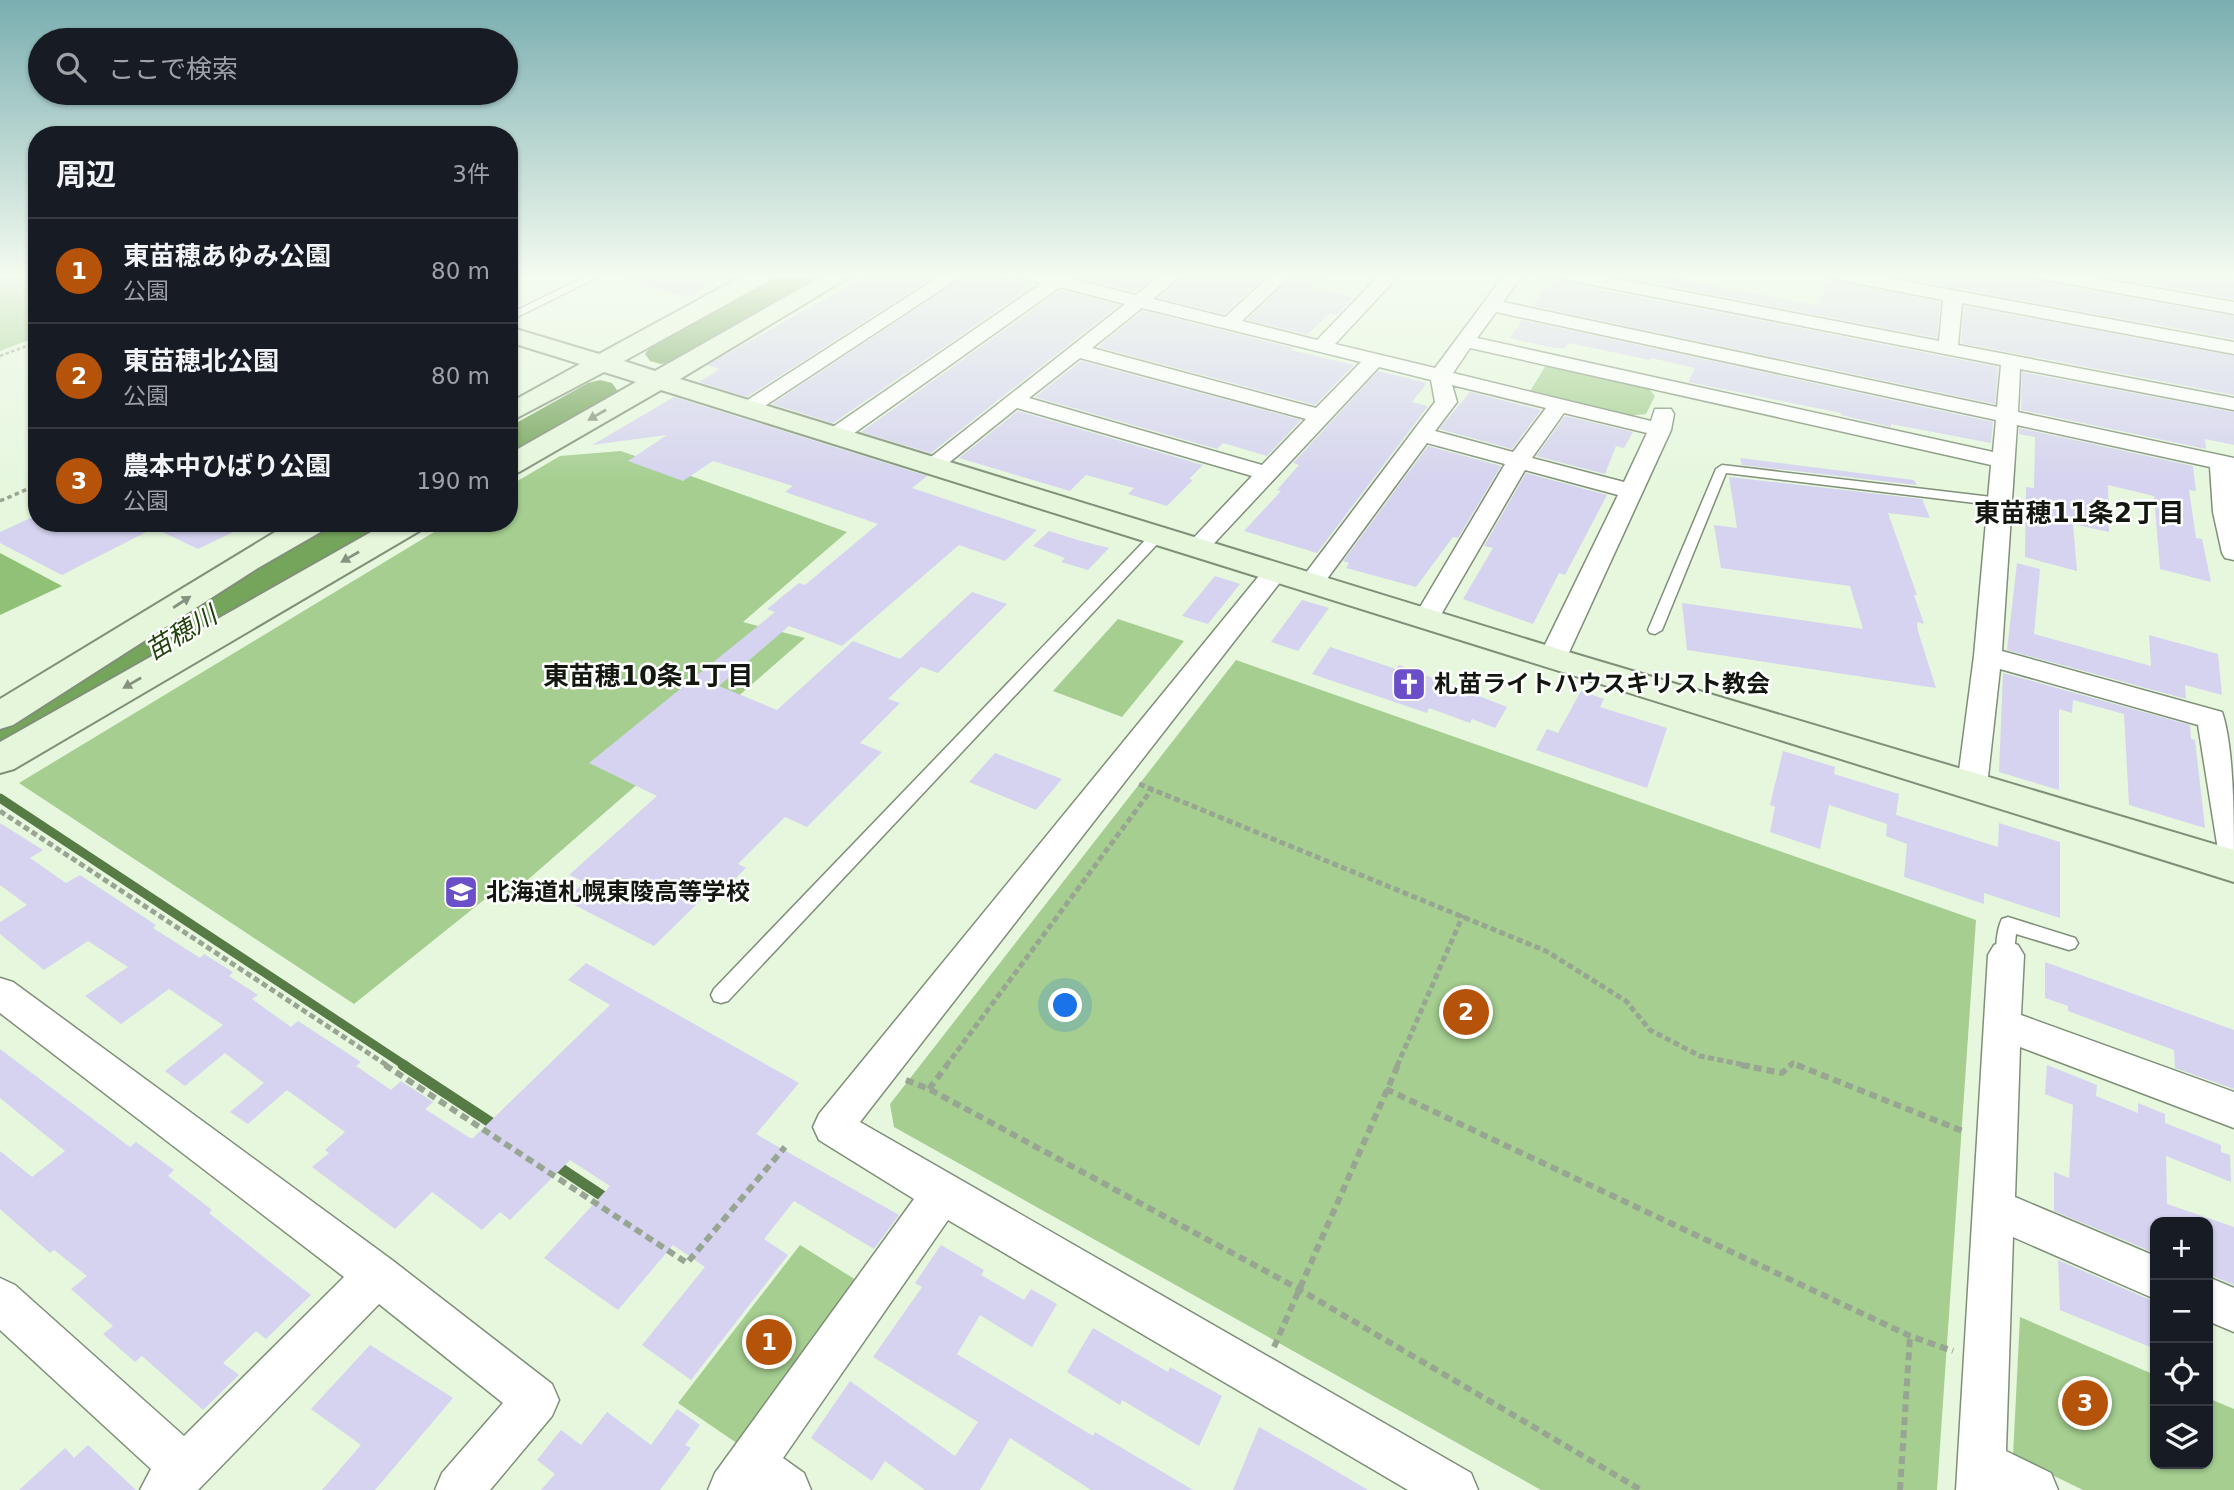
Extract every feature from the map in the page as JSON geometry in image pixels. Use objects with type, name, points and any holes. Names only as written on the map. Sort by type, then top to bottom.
[{"type":"street","points":[[540,344],[1552,659],[2234,866]]},
{"type":"street","points":[[518,409],[641,344]]},
{"type":"street","points":[[518,461],[720,344]]},
{"type":"street","points":[[746,408],[847,344]]},
{"type":"street","points":[[835,436],[968,344]]},
{"type":"street","points":[[933,464],[1088,344]]},
{"type":"street","points":[[1307,344],[1660,430]]},
{"type":"street","points":[[1321,347],[1324,344]]},
{"type":"street","points":[[1311,582],[1446,402],[1440,376],[1462,344]]},
{"type":"street","points":[[1475,344],[2003,461]]},
{"type":"street","points":[[1766,344],[2007,416],[2228,464],[2234,553]]},
{"type":"street","points":[[1889,344],[1948,349],[2011,360],[2234,404]]},
{"type":"street","points":[[1948,344],[1948,349]]},
{"type":"street","points":[[1079,351],[1321,416]]},
{"type":"street","points":[[1197,547],[1374,359]]},
{"type":"street","points":[[1972,786],[1988,656],[2011,360]]},
{"type":"street","points":[[1552,659],[1660,430],[1658,425],[1675,388]]},
{"type":"street","points":[[1016,401],[1267,473]]},
{"type":"street","points":[[1426,619],[1519,460],[1559,405]]},
{"type":"street","points":[[1420,434],[1629,491]]},
{"type":"street","points":[[0,716],[246,561],[297,532]]},
{"type":"street","points":[[0,759],[394,532]]},
{"type":"street","points":[[1276,571],[833,1127],[942,1194],[1454,1490]]},
{"type":"street","points":[[1988,656],[2212,719],[2234,850]]},
{"type":"street","points":[[2006,955],[1980,1477],[2034,1490]]},
{"type":"street","points":[[0,993],[377,1275],[536,1400],[459,1490]]},
{"type":"street","points":[[2002,1024],[2234,1110]]},
{"type":"street","points":[[756,1481],[942,1194]]},
{"type":"street","points":[[1995,1209],[2150,1275]]},
{"type":"street","points":[[0,1300],[175,1479],[377,1275]]},
{"type":"street","points":[[2213,1301],[2234,1310]]},
{"type":"lane","points":[[1655,630],[1722,469],[2000,502]]},
{"type":"lane","points":[[721,995],[1158,535]]},
{"type":"lane","points":[[2006,955],[2007,925],[2068,943]]},
{"type":"path","points":[[0,356],[28,345]]},
{"type":"path","points":[[0,501],[28,489]]},
{"type":"path","points":[[1134,782],[1546,951],[1626,1001],[1650,1030],[1700,1056],[1782,1073],[1793,1063],[1973,1135]]},
{"type":"path","points":[[929,1089],[1152,789]]},
{"type":"path","points":[[0,811],[687,1263],[785,1147]]},
{"type":"path","points":[[1273,1348],[1297,1288],[1463,915]]},
{"type":"path","points":[[903,1079],[929,1089],[1297,1288],[1641,1490]]},
{"type":"path","points":[[1386,1089],[1910,1336],[1959,1353]]},
{"type":"path","points":[[1900,1490],[1910,1336]]},
{"type":"green space","points":[[0,344],[20,344],[0,351]]},
{"type":"green space","points":[[1546,365],[1647,387],[1655,396],[1646,414],[1627,416],[1529,393]]},
{"type":"green space","points":[[621,451],[847,532],[743,622],[805,638],[508,897],[495,891],[354,1004],[19,783],[434,532],[518,532],[518,481],[560,456]]},
{"type":"green space","points":[[0,553],[62,586],[0,615]]},
{"type":"green space","points":[[1118,619],[1184,641],[1122,717],[1053,691]]},
{"type":"green space","points":[[1236,660],[1976,920],[1937,1490],[1541,1490],[894,1127],[890,1104]]},
{"type":"green space","points":[[800,1245],[856,1280],[741,1446],[678,1403]]},
{"type":"green space","points":[[2020,1317],[2150,1373],[2150,1469],[2213,1469],[2213,1400],[2234,1409],[2234,1490],[2083,1490],[2013,1456]]},
{"type":"building","points":[[745,344],[830,344],[747,397],[699,382],[720,369],[707,365]]},
{"type":"building","points":[[863,344],[949,344],[833,423],[772,404]]},
{"type":"building","points":[[986,344],[1070,344],[931,453],[861,432]]},
{"type":"building","points":[[1102,344],[1275,344],[1354,365],[1315,405],[1098,347]]},
{"type":"building","points":[[1534,344],[1569,344],[1565,348]]},
{"type":"building","points":[[1572,344],[1631,344],[1993,422],[1991,443],[1891,424],[1891,427],[1841,413],[1688,382],[1695,368],[1651,358],[1650,360]]},
{"type":"building","points":[[1710,344],[1878,344],[1998,367],[1995,404]]},
{"type":"building","points":[[1964,344],[2167,344],[2234,356],[2234,395]]},
{"type":"building","points":[[1081,361],[1301,420],[1267,456],[1223,443],[1217,449],[1035,397]]},
{"type":"building","points":[[1378,371],[1427,383],[1412,402],[1428,406],[1317,553],[1244,531],[1281,491],[1277,490],[1299,465],[1293,463]]},
{"type":"building","points":[[2022,372],[2234,412],[2234,445],[2205,439],[2206,449],[2021,410]]},
{"type":"building","points":[[1470,392],[1541,410],[1512,449],[1439,429]]},
{"type":"building","points":[[674,397],[927,476],[912,488],[1037,530],[1005,561],[959,545],[842,646],[789,626],[719,686],[777,710],[853,641],[900,659],[972,592],[1007,604],[938,673],[921,667],[888,699],[900,703],[860,743],[882,752],[807,827],[785,817],[738,864],[746,868],[719,895],[710,891],[654,946],[565,900],[585,882],[569,875],[657,796],[589,763],[775,612],[767,609],[799,583],[805,585],[878,524],[785,492],[793,486],[713,461],[683,481],[628,461],[667,435],[592,445]]},
{"type":"building","points":[[1018,411],[1203,465],[1189,479],[1193,480],[1167,506],[1128,494],[1134,488],[1086,475],[1070,491],[959,458]]},
{"type":"building","points":[[1565,416],[1633,432],[1624,448],[1616,446],[1605,474],[1536,456]]},
{"type":"building","points":[[2019,428],[2193,466],[2196,491],[2189,490],[2196,538],[2202,539],[2211,582],[2160,569],[2154,496],[2108,485],[2109,532],[2073,524],[2077,571],[2025,557],[2026,487],[2034,488],[2035,437],[2019,434]]},
{"type":"building","points":[[1428,446],[1501,466],[1458,538],[1453,537],[1416,587],[1346,568],[1349,563],[1343,561]]},
{"type":"building","points":[[1740,458],[1914,480],[1917,485],[1742,465]]},
{"type":"building","points":[[1526,473],[1607,495],[1565,575],[1559,573],[1533,624],[1463,599],[1493,548],[1484,546]]},
{"type":"building","points":[[1729,477],[1922,499],[1930,518],[1888,513],[1917,595],[1914,595],[1924,624],[1917,622],[1918,631],[1936,688],[1687,650],[1682,603],[1863,629],[1850,586],[1721,568],[1714,525],[1737,528]]},
{"type":"building","points":[[28,519],[28,532],[146,532],[62,575],[0,543],[0,532]]},
{"type":"building","points":[[1049,531],[1109,548],[1088,570],[1061,562],[1065,558],[1033,546]]},
{"type":"building","points":[[162,532],[233,532],[198,549]]},
{"type":"building","points":[[2017,563],[2040,569],[2034,634],[2151,666],[2149,635],[2218,654],[2222,695],[2185,685],[2186,699],[2007,650]]},
{"type":"building","points":[[1215,576],[1240,584],[1208,624],[1182,616]]},
{"type":"building","points":[[1302,600],[1329,608],[1298,651],[1271,642]]},
{"type":"building","points":[[1330,647],[1396,669],[1399,665],[1507,707],[1495,728],[1472,719],[1470,723],[1429,708],[1427,713],[1312,674]]},
{"type":"building","points":[[2003,673],[2190,725],[2191,739],[2195,740],[2205,828],[2129,805],[2124,714],[2073,700],[2072,713],[2059,709],[2059,790],[1999,772]]},
{"type":"building","points":[[1581,691],[1604,699],[1600,707],[1667,728],[1647,788],[1536,750],[1547,729],[1558,733]]},
{"type":"building","points":[[1783,751],[1835,767],[1834,774],[1899,794],[1896,815],[1998,847],[1999,823],[2060,842],[2060,918],[1984,893],[1984,904],[1904,877],[1907,844],[1886,836],[1887,824],[1829,805],[1820,849],[1770,832],[1775,807],[1770,805]]},
{"type":"building","points":[[995,753],[1062,779],[1036,810],[969,782]]},
{"type":"building","points":[[0,823],[43,850],[30,858],[66,883],[80,875],[156,925],[153,928],[200,958],[204,954],[233,972],[229,976],[258,995],[252,999],[291,1027],[298,1021],[361,1062],[356,1066],[391,1090],[401,1081],[433,1102],[425,1109],[470,1138],[610,1005],[568,980],[586,963],[799,1083],[756,1134],[899,1215],[874,1249],[794,1201],[764,1239],[788,1255],[691,1380],[642,1345],[705,1267],[673,1245],[618,1310],[544,1258],[610,1186],[570,1160],[510,1220],[500,1212],[482,1230],[432,1192],[395,1229],[312,1167],[329,1153],[325,1150],[345,1132],[287,1090],[248,1124],[230,1112],[264,1083],[225,1053],[185,1086],[165,1071],[223,1025],[169,989],[121,1024],[85,996],[128,967],[88,941],[44,970],[0,934],[0,922],[27,905],[0,885]]},
{"type":"building","points":[[2045,962],[2234,1030],[2234,1089],[2175,1068],[2174,1050],[2068,1011],[2068,1006],[2045,998]]},
{"type":"building","points":[[0,1049],[130,1147],[136,1142],[174,1170],[168,1176],[212,1210],[209,1213],[311,1295],[266,1339],[256,1331],[223,1363],[239,1375],[203,1410],[142,1356],[135,1362],[103,1334],[113,1326],[71,1289],[87,1276],[54,1250],[50,1253],[0,1209],[0,1151],[32,1177],[65,1151],[0,1098]]},
{"type":"building","points":[[2047,1065],[2097,1085],[2096,1096],[2138,1113],[2138,1103],[2165,1114],[2165,1123],[2221,1145],[2221,1152],[2230,1155],[2231,1182],[2166,1156],[2167,1204],[2205,1217],[2150,1217],[2150,1251],[2054,1211],[2054,1172],[2069,1178],[2073,1105],[2045,1094]]},
{"type":"building","points":[[2213,1220],[2234,1227],[2234,1285],[2213,1276]]},
{"type":"building","points":[[941,1245],[984,1270],[981,1275],[1024,1300],[1031,1289],[1057,1304],[1032,1347],[980,1315],[957,1354],[1093,1436],[1095,1432],[1193,1490],[1091,1490],[1010,1438],[980,1490],[925,1490],[885,1461],[872,1481],[811,1438],[850,1381],[955,1456],[978,1422],[873,1357],[922,1287],[915,1283]]},
{"type":"building","points":[[2058,1260],[2150,1300],[2150,1347],[2060,1310]]},
{"type":"building","points":[[1093,1328],[1168,1372],[1170,1367],[1222,1396],[1199,1446],[1122,1400],[1120,1405],[1067,1372]]},
{"type":"building","points":[[370,1345],[453,1398],[375,1490],[322,1490],[361,1445],[311,1409]]},
{"type":"building","points":[[677,1409],[700,1425],[685,1445],[691,1448],[660,1490],[541,1490],[555,1474],[537,1460],[561,1430],[581,1445],[607,1412],[651,1445]]},
{"type":"building","points":[[1259,1427],[1314,1458],[1368,1490],[1233,1490]]},
{"type":"building","points":[[88,1445],[136,1490],[19,1490],[65,1448],[74,1458]]},
{"type":"waterway","name":"苗穂川","points":[[661,354],[680,344]]},
{"type":"waterway","name":"苗穂川","points":[[518,436],[600,390]]},
{"type":"waterway","name":"苗穂川","points":[[0,742],[192,630],[273,574],[347,532]]},
{"type":"waterway","points":[[0,798],[406,1066]]},
{"type":"waterway","points":[[403,1065],[496,1126]]},
{"type":"waterway","points":[[554,1164],[610,1201]]},
{"type":"place","name":"札苗ライトハウスキリスト教会","points":[[1409,684]]},
{"type":"place","name":"北海道札幌東陵高等学校","points":[[461,892]]},
{"type":"place","name":"東苗穂北公園","points":[[1466,1012]]},
{"type":"place","name":"東苗穂あゆみ公園","points":[[769,1342]]},
{"type":"place","name":"農本中ひばり公園","points":[[2085,1403]]},
{"type":"district","name":"東苗穂11条2丁目","points":[[2079,513]]},
{"type":"district","name":"東苗穂10条1丁目","points":[[648,676]]}]
